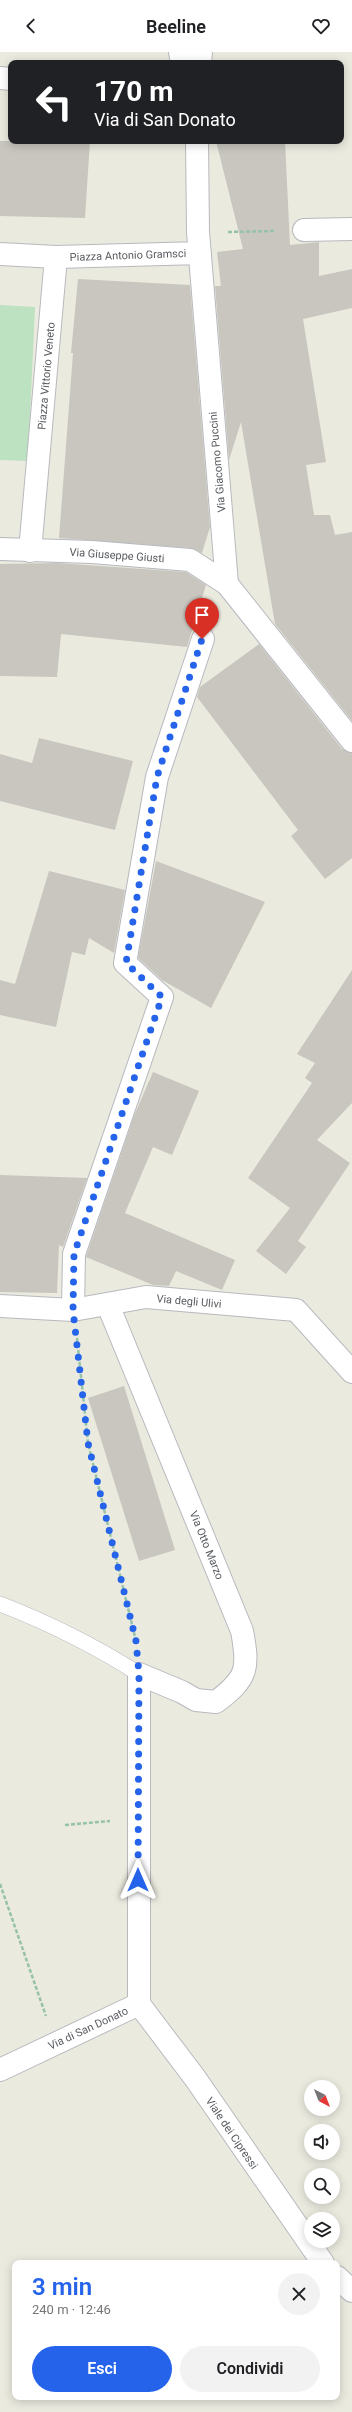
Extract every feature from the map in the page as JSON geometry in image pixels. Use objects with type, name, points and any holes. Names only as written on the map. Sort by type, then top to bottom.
[{"type":"street","name":"Via Giacomo Puccini","points":[[197,144],[199,242],[227,584]]},
{"type":"street","points":[[304,230],[352,229]]},
{"type":"street","name":"Piazza Antonio Gramsci","points":[[56,257],[199,242]]},
{"type":"street","points":[[0,254],[56,257]]},
{"type":"street","name":"Piazza Vittorio Veneto","points":[[30,551],[56,257]]},
{"type":"street","name":"Via Giuseppe Giusti","points":[[0,549],[92,552],[190,560],[227,584]]},
{"type":"street","points":[[227,584],[352,741]]},
{"type":"street","points":[[73,1310],[74,1254],[162,997],[126,963],[157,777],[202,639]]},
{"type":"street","name":"Via degli Ulivi","points":[[0,1306],[73,1310],[108,1305],[146,1297],[296,1310],[352,1372]]},
{"type":"street","name":"Via Otto Marzo","points":[[108,1305],[242,1631],[247,1654],[245,1672],[231,1691],[216,1702],[196,1700],[182,1692],[139,1674]]},
{"type":"street","name":"Via di San Donato","points":[[0,2070],[139,2004],[139,1674]]},
{"type":"street","name":"Viale dei Cipressi","points":[[139,2004],[195,2078],[320,2260]]},
{"type":"street","points":[[340,2280],[352,2291]]},
{"type":"lane","points":[[0,1604],[36,1618],[102,1651],[139,1674]]},
{"type":"path","points":[[199,242],[304,230]]},
{"type":"path","points":[[73,1310],[88,1443],[136,1641],[139,1674]]},
{"type":"path","points":[[65,1824],[138,1818]]},
{"type":"path","points":[[0,1884],[55,2044]]},
{"type":"green space","points":[[0,305],[35,307],[28,461],[0,460]]},
{"type":"building","points":[[0,141],[8,141],[8,144],[90,144],[85,218],[0,216]]},
{"type":"building","points":[[217,144],[285,144],[290,245],[319,242],[319,276],[352,269],[352,308],[303,319],[326,462],[306,465],[314,515],[330,515],[335,535],[352,532],[352,721],[275,624],[241,422],[229,460],[215,286],[221,286],[217,252],[243,249]]},
{"type":"building","points":[[78,279],[190,285],[210,527],[202,553],[191,548],[59,538],[73,353],[71,353]]},
{"type":"building","points":[[57,563],[186,572],[206,585],[187,647],[61,634],[57,677],[0,676],[0,564]]},
{"type":"building","points":[[259,644],[342,749],[352,753],[352,858],[325,879],[291,836],[298,830],[197,697],[200,687]]},
{"type":"building","points":[[39,738],[133,761],[115,830],[0,801],[0,754],[32,763]]},
{"type":"building","points":[[156,861],[265,902],[211,1008],[162,980],[138,958]]},
{"type":"building","points":[[49,871],[125,890],[114,953],[89,938],[85,955],[72,952],[56,1027],[0,1015],[0,980],[15,984]]},
{"type":"building","points":[[352,970],[352,1103],[317,1140],[350,1163],[298,1241],[306,1247],[286,1274],[256,1251],[290,1208],[248,1178],[312,1083],[305,1078],[315,1063],[297,1054]]},
{"type":"building","points":[[153,1072],[199,1091],[172,1155],[153,1147],[125,1213],[235,1260],[222,1290],[176,1271],[169,1286],[153,1285],[86,1257],[134,1116]]},
{"type":"building","points":[[0,1175],[87,1178],[63,1247],[59,1245],[57,1293],[0,1292]]},
{"type":"building","points":[[124,1386],[175,1550],[139,1561],[88,1398]]},
{"type":"route","points":[[138,1880],[139,1674],[136,1641],[88,1443],[73,1310],[74,1254],[137,1074],[162,997],[126,963],[157,777],[202,639]]}]
